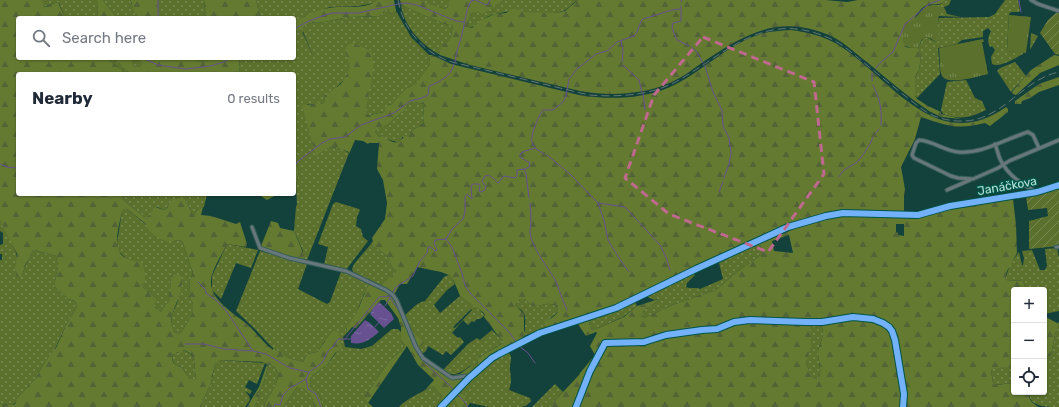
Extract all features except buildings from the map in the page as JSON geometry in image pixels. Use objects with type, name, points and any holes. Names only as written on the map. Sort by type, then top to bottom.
[{"type":"street","points":[[1031,0],[1059,11]]},
{"type":"street","points":[[971,179],[958,178],[914,158],[912,156],[912,152],[917,141],[922,140],[959,152],[974,151],[1028,132],[1033,135],[1039,148]]},
{"type":"street","points":[[947,190],[998,168],[1012,159],[1059,140]]},
{"type":"street","points":[[995,144],[1004,164],[1017,180],[1037,192]]},
{"type":"street","points":[[958,178],[959,184]]},
{"type":"street","name":"Janáčkova","points":[[441,407],[469,378],[492,358],[536,335],[616,308],[696,269],[795,225],[826,216],[843,213],[913,216],[958,205],[1037,192],[1059,185]]},
{"type":"street","points":[[252,227],[260,248],[289,258],[346,271],[386,290],[393,295],[397,301],[416,347],[423,358],[452,378],[466,376],[469,378]]},
{"type":"highlighted area","points":[[703,37],[814,82],[824,174],[768,252],[669,214],[625,178],[654,95]]},
{"type":"green space","points":[[0,0],[42,0],[44,7],[58,2],[64,16],[16,16],[16,60],[109,60],[123,72],[16,72],[16,196],[123,196],[122,199],[147,219],[155,207],[164,210],[167,209],[173,200],[183,198],[188,204],[192,214],[195,214],[197,210],[203,207],[201,215],[211,216],[236,224],[240,222],[247,244],[246,247],[227,244],[212,275],[212,290],[227,309],[247,324],[269,347],[289,358],[303,362],[307,354],[317,352],[334,331],[338,332],[342,348],[335,353],[327,365],[313,375],[310,380],[311,387],[319,395],[323,407],[315,407],[313,400],[307,391],[301,387],[297,387],[283,407],[264,407],[278,379],[278,373],[275,368],[269,364],[264,381],[258,393],[259,398],[254,407],[247,407],[259,387],[267,364],[262,362],[221,360],[215,364],[211,383],[200,407],[0,407],[0,404],[15,404],[20,395],[36,378],[46,360],[56,348],[66,325],[77,307],[75,301],[68,299],[54,286],[58,266],[56,256],[33,250],[22,276],[19,277],[16,276],[15,267],[17,254],[0,220]],"holes":[[[127,209],[146,224],[151,233],[157,237],[166,241],[182,241],[193,273],[190,280],[189,296],[193,304],[193,313],[179,334],[174,334],[171,322],[180,294],[182,282],[181,276],[174,274],[171,276],[169,302],[165,305],[161,312],[153,306],[156,301],[155,298],[141,285],[145,282],[141,262],[128,259],[122,256],[119,251],[117,244],[118,230],[122,211]],[[183,350],[188,352],[194,360],[195,379],[190,379],[181,367],[174,364],[173,361],[172,357],[174,354],[176,355],[177,352],[181,353]]]},
{"type":"green space","points":[[42,0],[97,0],[98,16],[64,16],[58,2],[43,7]]},
{"type":"green space","points":[[97,0],[103,0],[115,16],[98,16]]},
{"type":"green space","points":[[103,0],[130,0],[137,16],[115,16]]},
{"type":"green space","points":[[130,0],[158,0],[158,16],[137,16],[134,12]]},
{"type":"green space","points":[[158,0],[204,0],[206,16],[158,16]]},
{"type":"green space","points":[[204,0],[256,0],[260,16],[206,16]]},
{"type":"green space","points":[[256,0],[377,0],[375,3],[358,6],[330,7],[296,20],[296,16],[260,16]]},
{"type":"green space","points":[[377,0],[394,0],[396,11],[393,11],[390,15],[390,10],[386,9],[380,16],[349,17],[324,22],[309,23],[303,28],[303,33],[317,64],[301,30],[296,31],[296,20],[311,13],[329,8],[362,6],[373,3]]},
{"type":"green space","points":[[400,0],[417,0],[445,9],[448,7],[450,0],[504,0],[482,14],[479,12],[471,13],[467,25],[469,28],[472,28],[481,20],[495,14],[506,13],[512,9],[526,12],[556,13],[565,11],[578,0],[825,0],[847,2],[858,0],[946,0],[940,4],[925,6],[917,14],[912,25],[906,47],[918,48],[921,56],[919,70],[915,78],[915,96],[917,99],[941,112],[941,114],[961,119],[941,117],[929,111],[842,42],[814,30],[797,27],[780,27],[765,30],[734,42],[681,77],[657,88],[624,94],[602,94],[580,91],[470,65],[440,55],[442,45],[448,41],[451,36],[453,26],[442,23],[401,5]]},
{"type":"green space","points":[[415,0],[450,0],[450,3],[445,9]]},
{"type":"green space","points":[[504,0],[578,0],[565,10],[557,13],[545,14],[520,11],[507,12],[492,15],[469,28],[467,25],[471,13],[487,10]]},
{"type":"green space","points":[[946,0],[951,0],[949,5],[944,7],[947,14],[961,17],[938,16],[939,5]]},
{"type":"green space","points":[[1005,0],[1018,0],[1020,11],[1011,12],[1009,14],[1007,51],[1023,52],[1023,54],[1003,64],[992,64],[991,57],[995,50],[992,46],[990,47],[988,43],[991,31],[988,28],[983,31],[983,37],[962,40],[957,44],[938,48],[940,74],[917,98],[915,96],[915,78],[919,70],[921,56],[918,48],[923,38],[928,38],[936,42],[939,18],[989,17],[995,14]]},
{"type":"green space","points":[[401,5],[442,23],[453,26],[451,36],[444,44],[439,54],[426,46],[414,34],[406,20]]},
{"type":"green space","points":[[939,5],[938,42],[926,38],[922,39],[918,48],[908,47],[902,39],[905,25],[915,18],[926,6]]},
{"type":"green space","points":[[386,9],[396,11],[411,37],[429,55],[430,64],[417,85],[407,88],[400,97],[392,104],[388,105],[384,112],[365,116],[371,51],[362,48],[346,50],[350,62],[350,70],[345,79],[324,96],[325,103],[322,104],[320,102],[316,104],[307,104],[321,151],[331,147],[342,149],[349,153],[307,260],[302,258],[303,251],[294,231],[297,205],[296,186],[299,171],[296,160],[296,72],[239,72],[239,60],[296,60],[296,31],[301,30],[314,58],[302,29],[309,23],[324,22],[349,17],[380,16]]},
{"type":"green space","points":[[1057,12],[1059,13],[1059,55],[1055,54],[1040,33],[1048,20]]},
{"type":"green space","points":[[1009,15],[1031,17],[1026,53],[1007,51]]},
{"type":"green space","points":[[1011,16],[1028,17],[1025,52],[1008,50]]},
{"type":"green space","points":[[791,30],[815,35],[837,44],[857,58],[895,92],[915,107],[936,118],[958,123],[981,120],[1006,107],[1008,112],[990,126],[985,123],[960,127],[938,123],[921,117],[915,139],[901,167],[905,189],[904,214],[839,210],[809,218],[760,238],[616,306],[546,328],[544,323],[545,320],[551,319],[558,312],[557,307],[551,304],[533,306],[524,299],[520,299],[515,305],[524,314],[524,330],[526,335],[514,344],[498,352],[478,367],[477,359],[503,343],[503,341],[484,317],[484,313],[460,296],[454,281],[449,275],[417,267],[407,284],[400,284],[394,295],[410,328],[425,343],[417,347],[423,356],[452,375],[460,374],[472,365],[470,375],[438,407],[435,407],[442,396],[433,386],[425,390],[434,380],[418,365],[407,346],[368,403],[365,400],[365,396],[389,361],[402,350],[405,345],[401,340],[401,327],[398,318],[385,300],[381,300],[356,328],[352,327],[347,333],[346,331],[369,285],[372,282],[381,285],[395,273],[396,270],[393,269],[387,256],[371,244],[373,241],[372,238],[385,219],[387,203],[383,180],[377,169],[379,143],[368,144],[363,141],[355,140],[349,154],[349,152],[344,150],[328,148],[316,156],[302,105],[316,104],[318,101],[322,104],[324,103],[324,96],[341,84],[350,69],[345,50],[347,46],[353,43],[371,51],[373,67],[367,100],[366,116],[384,112],[386,106],[392,104],[407,88],[416,85],[430,64],[429,55],[451,64],[579,95],[613,98],[637,96],[660,91],[692,75],[746,40],[774,31]],"holes":[[[414,102],[424,104],[424,123],[412,130],[409,137],[405,136],[401,141],[393,142],[382,135],[379,137],[375,132],[379,128],[390,123],[405,111],[408,104]]]},
{"type":"green space","points":[[1031,33],[1038,36],[1030,50]]},
{"type":"green space","points":[[983,39],[984,42],[982,42],[988,74],[957,80],[945,79],[942,76],[940,70],[939,48]]},
{"type":"green space","points":[[979,40],[984,65],[945,73],[940,48]]},
{"type":"green space","points":[[1054,55],[1059,56],[1059,65],[1040,73],[1016,95],[1013,94],[1012,92],[1031,70]]},
{"type":"green space","points":[[109,60],[117,60],[128,72],[123,72]]},
{"type":"green space","points":[[117,60],[239,60],[240,68],[239,72],[128,72]]},
{"type":"green space","points":[[131,60],[143,60],[142,65],[137,67],[133,65]]},
{"type":"green space","points":[[195,60],[212,60],[209,61]]},
{"type":"green space","points":[[1015,62],[1026,76],[1011,92],[997,71],[1000,68]]},
{"type":"green space","points":[[1059,77],[1059,85],[1039,92],[1022,101],[1021,104],[1015,104],[1015,101],[1039,84]]},
{"type":"green space","points":[[966,80],[975,98],[982,101],[986,110],[975,115],[965,117],[955,117],[943,114],[941,110],[947,82]]},
{"type":"green space","points":[[414,102],[424,104],[424,123],[412,130],[409,137],[402,137],[401,141],[397,142],[385,139],[382,135],[379,137],[375,132],[377,130],[405,111],[408,104]]},
{"type":"green space","points":[[296,160],[299,171],[296,186]]},
{"type":"green space","points":[[1059,187],[1059,246],[1029,249],[1029,221],[1048,216],[1047,208],[1028,210],[1026,197]]},
{"type":"green space","points":[[123,196],[207,196],[204,207],[197,210],[195,214],[192,214],[185,201],[176,198],[167,209],[164,210],[157,207],[147,219],[122,199]]},
{"type":"green space","points":[[261,196],[274,196],[267,200]]},
{"type":"green space","points":[[1013,199],[1017,253],[1007,271],[1005,280],[1023,281],[1025,287],[1011,287],[1011,366],[991,370],[993,383],[995,385],[1011,383],[1011,395],[1029,395],[1031,401],[1039,407],[549,407],[579,375],[595,355],[590,346],[597,333],[596,332],[586,336],[577,323],[591,319],[589,324],[592,330],[596,329],[624,317],[637,306],[659,299],[644,310],[641,316],[644,318],[675,304],[716,290],[737,272],[762,254],[763,250],[760,245],[733,257],[729,257],[794,229],[839,214],[927,215],[952,207]],"holes":[[[896,224],[904,224],[904,236],[898,235],[896,232]],[[789,235],[793,253],[774,251],[772,241]],[[813,325],[818,325],[823,331],[818,353],[820,370],[818,379],[813,378],[806,364],[811,345],[810,327]]]},
{"type":"green space","points":[[336,202],[360,210],[357,217],[356,226],[361,229],[363,237],[368,241],[346,270],[324,265],[328,247],[318,244],[333,204]]},
{"type":"green space","points":[[127,209],[166,241],[182,241],[193,273],[190,280],[189,296],[193,304],[193,313],[179,334],[174,334],[171,324],[172,315],[177,303],[182,280],[171,276],[169,303],[165,305],[161,312],[153,306],[155,298],[142,286],[127,259],[118,251],[117,243],[122,211]]},
{"type":"green space","points":[[0,220],[16,253],[16,270],[18,273],[22,276],[33,250],[56,256],[58,266],[54,286],[68,299],[75,301],[77,304],[77,307],[66,325],[54,351],[46,360],[36,378],[20,395],[18,401],[12,405],[0,404],[0,260],[2,260],[2,254],[0,254],[0,245],[3,244],[3,233],[0,231]]},
{"type":"green space","points":[[271,221],[278,223],[280,228],[294,231],[304,255],[303,258],[306,260],[272,252],[261,246]]},
{"type":"green space","points":[[227,244],[258,250],[251,268],[236,263],[221,299],[212,290],[212,276]]},
{"type":"green space","points":[[371,244],[387,256],[393,269],[396,270],[395,274],[381,285],[354,274],[352,269],[354,264]]},
{"type":"green space","points":[[760,245],[763,250],[762,254],[737,272],[716,290],[675,304],[644,318],[641,316],[644,310],[659,300],[654,300],[646,296],[693,273],[695,275],[687,283],[686,287],[700,289],[723,279],[719,263],[725,258]]},
{"type":"green space","points":[[1057,248],[1059,258],[1059,311],[1047,313],[1047,287],[1025,287],[1023,281],[1005,280],[1010,264],[1019,252],[1023,265],[1024,258],[1022,251],[1032,250],[1040,270],[1045,270],[1047,266],[1045,249]]},
{"type":"green space","points":[[260,251],[307,264],[298,289],[327,304],[330,302],[341,272],[354,276],[369,284],[356,314],[346,329],[347,333],[343,337],[345,347],[361,349],[372,346],[392,329],[398,329],[402,333],[401,340],[405,345],[402,350],[389,361],[365,396],[365,400],[373,407],[323,407],[319,395],[311,387],[310,380],[313,375],[327,365],[338,350],[325,341],[317,352],[307,354],[303,362],[289,358],[273,348],[236,311]]},
{"type":"green space","points":[[448,275],[451,276],[455,284],[447,290],[434,305],[440,313],[460,296],[485,315],[474,322],[472,321],[468,325],[463,320],[452,333],[458,338],[460,337],[464,342],[451,355],[446,351],[443,355],[428,346],[426,351],[422,354],[417,347],[423,344],[409,327],[405,315],[417,305],[425,301],[444,277]],"holes":[[[471,309],[472,310],[455,328],[453,327]]]},
{"type":"green space","points":[[520,299],[524,299],[533,306],[548,304],[554,305],[557,307],[558,312],[548,320],[545,325],[546,328],[526,335],[524,314],[515,305]]},
{"type":"green space","points":[[633,301],[637,306],[623,317],[592,330],[589,324],[591,319]]},
{"type":"green space","points":[[1047,318],[1059,324],[1055,334],[1051,355],[1047,356]]},
{"type":"green space","points":[[1059,321],[1059,407],[1039,405],[1032,401],[1030,395],[1047,395],[1047,356],[1051,355]]},
{"type":"green space","points":[[813,325],[820,326],[823,331],[818,353],[820,373],[818,379],[813,378],[806,364],[810,345],[810,327]]},
{"type":"green space","points":[[492,330],[503,341],[503,343],[479,357],[477,359],[478,367],[470,375],[471,365],[455,374],[444,371],[444,369],[468,344],[477,338],[480,340]]},
{"type":"green space","points":[[182,350],[191,354],[193,357],[195,379],[190,379],[181,367],[174,364],[172,358],[173,355]]},
{"type":"green space","points":[[508,352],[511,356],[511,382],[509,390],[530,398],[531,401],[522,407],[489,407],[470,403],[467,407],[462,407],[467,395],[458,393],[490,362]]},
{"type":"green space","points":[[221,360],[265,363],[257,384],[249,380],[245,387],[252,391],[250,394],[245,391],[250,400],[245,407],[200,407],[211,383],[215,364]]},
{"type":"green space","points":[[269,364],[275,368],[278,373],[276,385],[264,407],[254,407],[259,398],[258,393],[264,381]]},
{"type":"green space","points":[[1011,365],[1011,383],[994,385],[991,370],[992,368]]},
{"type":"green space","points":[[555,384],[563,392],[549,407],[532,407]]},
{"type":"green space","points":[[300,386],[310,395],[315,407],[283,407],[297,387]]},
{"type":"green space","points":[[433,386],[442,396],[435,407],[399,407],[406,401]]},
{"type":"green space","points":[[458,393],[467,395],[462,407],[459,407],[454,398]]},
{"type":"green space","points":[[454,398],[461,407],[444,407]]},
{"type":"water","points":[[379,302],[391,313],[394,319],[384,328],[370,314]]},
{"type":"water","points":[[365,320],[379,332],[363,343],[351,343],[351,336]]},
{"type":"waterway","points":[[158,0],[158,16]]},
{"type":"waterway","points":[[455,62],[467,9],[471,1],[475,0]]},
{"type":"waterway","points":[[476,0],[486,5],[490,0]]},
{"type":"waterway","points":[[876,68],[893,52],[905,24],[929,4],[940,0]]},
{"type":"waterway","points":[[1019,0],[1021,12]]},
{"type":"waterway","points":[[296,28],[309,21],[332,13],[358,13],[406,3],[417,5],[456,21],[464,22]]},
{"type":"waterway","points":[[385,306],[396,287],[413,276],[420,261],[427,253],[428,247],[431,247],[435,251],[437,250],[434,243],[435,240],[446,239],[453,228],[463,219],[465,212],[465,197],[467,194],[472,199],[471,186],[473,184],[479,184],[479,191],[481,192],[485,190],[486,187],[482,181],[485,176],[490,176],[498,183],[504,176],[515,178],[517,176],[517,170],[529,167],[530,163],[520,157],[520,154],[535,148],[532,144],[532,139],[539,116],[543,110],[553,110],[563,102],[566,96],[569,79],[577,69],[596,54],[607,51],[617,42],[634,36],[643,19],[672,10],[681,9],[681,6]]},
{"type":"waterway","points":[[681,10],[681,21],[673,23],[672,28],[677,40],[689,46]]},
{"type":"waterway","points":[[621,41],[623,51],[622,62]]},
{"type":"waterway","points":[[691,47],[697,52],[703,63]]},
{"type":"waterway","points":[[147,60],[158,65],[186,69],[210,66],[227,60]]},
{"type":"waterway","points":[[296,164],[322,143],[330,139],[345,137],[361,125],[394,113],[410,101],[428,95],[429,86],[441,81],[447,76],[454,64]]},
{"type":"waterway","points":[[623,65],[639,80],[642,92]]},
{"type":"waterway","points":[[705,66],[713,92],[722,110],[723,126],[729,138],[731,153],[724,178]]},
{"type":"waterway","points":[[872,73],[872,81]]},
{"type":"waterway","points":[[873,85],[880,104],[881,125]]},
{"type":"waterway","points":[[643,93],[645,110]]},
{"type":"waterway","points":[[875,134],[879,129]]},
{"type":"waterway","points":[[839,177],[845,169],[858,161],[867,150],[873,137]]},
{"type":"waterway","points":[[535,148],[544,154]]},
{"type":"waterway","points":[[547,155],[570,174],[598,203],[625,207],[660,245],[670,270]]},
{"type":"waterway","points":[[0,164],[7,167],[16,168]]},
{"type":"waterway","points":[[524,169],[529,198]]},
{"type":"waterway","points":[[719,192],[723,182]]},
{"type":"waterway","points":[[530,203],[530,233],[532,241],[539,255],[556,281],[567,310]]},
{"type":"waterway","points":[[598,203],[604,220],[608,240],[629,272]]},
{"type":"waterway","points":[[446,239],[452,247],[465,285],[470,293],[509,332],[517,343]]},
{"type":"waterway","points":[[198,282],[205,289],[206,293],[218,302],[227,312],[253,351],[266,354],[290,368],[308,372]]},
{"type":"waterway","points":[[345,339],[379,297],[390,296]]},
{"type":"waterway","points":[[390,298],[401,313]]},
{"type":"waterway","points":[[375,327],[379,322]]},
{"type":"waterway","points":[[410,336],[416,351],[421,358],[451,386],[468,407]]},
{"type":"waterway","points":[[274,407],[275,404],[280,405],[283,395],[290,388],[306,379],[309,372],[322,363],[328,351],[333,347],[338,339],[351,339]]},
{"type":"waterway","points":[[185,344],[204,344],[224,349],[252,351]]},
{"type":"waterway","points":[[519,346],[528,353],[535,363]]},
{"type":"waterway","points":[[306,379],[308,389],[316,394],[321,407]]},
{"type":"railway","points":[[398,0],[404,21],[416,38],[432,53],[442,58],[452,62],[589,95],[629,95],[660,89],[682,78],[734,45],[764,32],[779,29],[795,29],[812,32],[835,41],[848,49],[926,112],[948,120],[973,120],[986,116],[999,109],[1033,83],[1059,72]]},
{"type":"cycle path","points":[[441,407],[469,378],[492,358],[499,354],[540,333],[616,308],[788,227],[826,216],[843,213],[918,215],[950,206],[1037,192],[1059,185]]},
{"type":"cycle path","points":[[576,407],[590,371],[605,343],[644,342],[666,335],[717,329],[734,322],[750,320],[822,322],[853,317],[873,319],[883,323],[892,331],[895,340],[904,394],[903,407]]}]
